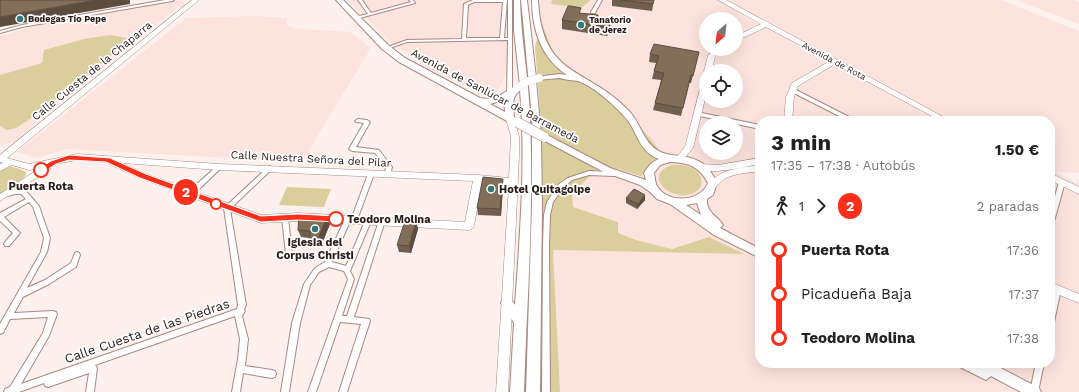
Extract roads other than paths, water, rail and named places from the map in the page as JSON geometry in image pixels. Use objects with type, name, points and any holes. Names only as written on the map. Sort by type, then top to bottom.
[{"type":"main road","name":"Avenida de Sanlúcar de Barrameda","points":[[339,0],[387,48],[402,60],[606,170],[643,182],[655,190]]},
{"type":"main road","points":[[517,0],[526,124],[525,202],[517,392]]},
{"type":"main road","points":[[524,0],[536,117],[537,168],[533,392]]},
{"type":"main road","points":[[528,45],[532,37],[533,6],[535,0]]},
{"type":"main road","points":[[535,0],[537,25],[551,56],[562,67],[604,93],[627,114],[651,152],[661,157],[698,165],[710,176],[712,186],[707,196],[687,203],[670,200]]},
{"type":"main road","points":[[472,98],[492,102],[514,91],[528,81],[539,78],[560,76],[585,82]]},
{"type":"main road","points":[[514,91],[508,102],[514,120]]},
{"type":"main road","points":[[675,159],[656,164],[649,173],[651,185],[655,190],[718,232],[755,251]]},
{"type":"main road","points":[[702,199],[701,204],[703,212],[710,219],[722,228],[755,244]]},
{"type":"main road","points":[[507,303],[520,321]]},
{"type":"main road","points":[[973,368],[1019,392]]},
{"type":"main road","points":[[988,368],[1034,392]]},
{"type":"street","points":[[0,32],[22,26],[172,0]]},
{"type":"street","name":"Calle Cuesta de la Chaparra","points":[[0,159],[196,0]]},
{"type":"street","points":[[360,0],[370,14]]},
{"type":"street","points":[[356,18],[413,3],[411,0]]},
{"type":"street","points":[[464,40],[466,4],[474,0],[507,0]]},
{"type":"street","points":[[507,0],[514,91]]},
{"type":"street","points":[[502,39],[507,0]]},
{"type":"street","points":[[593,12],[600,0]]},
{"type":"street","name":"Avenida de Rota","points":[[721,0],[938,116]]},
{"type":"street","points":[[743,36],[766,24]]},
{"type":"street","points":[[387,48],[407,41],[510,39]]},
{"type":"street","points":[[789,116],[792,90],[795,84],[834,61]]},
{"type":"street","points":[[792,90],[843,116]]},
{"type":"street","points":[[699,106],[689,148],[691,158],[698,165],[718,168],[755,162]]},
{"type":"street","points":[[697,114],[755,126]]},
{"type":"street","points":[[358,120],[367,122],[352,149],[377,151],[389,167],[388,174]]},
{"type":"street","points":[[502,392],[514,182],[514,120]]},
{"type":"street","points":[[675,159],[689,148]]},
{"type":"street","name":"Calle Nuestra Señora del Pilar","points":[[54,163],[62,159],[77,157],[220,167],[478,178],[514,182]]},
{"type":"street","points":[[0,159],[29,167],[54,163]]},
{"type":"street","points":[[107,160],[150,179],[261,219],[285,218],[368,220],[469,226],[478,178]]},
{"type":"street","points":[[0,168],[12,162]]},
{"type":"street","points":[[2,196],[54,163]]},
{"type":"street","points":[[150,179],[147,170],[159,163]]},
{"type":"street","points":[[0,332],[44,252],[47,238],[36,206],[23,192],[22,185],[29,178],[31,171],[29,167]]},
{"type":"street","points":[[190,194],[220,167]]},
{"type":"street","points":[[227,208],[270,168]]},
{"type":"street","points":[[712,186],[715,180],[724,175],[755,169]]},
{"type":"street","points":[[546,392],[546,245],[547,216],[550,202],[561,186],[570,178],[579,174],[600,172],[621,175]]},
{"type":"street","points":[[285,392],[296,323],[306,284],[317,270],[328,264],[351,220],[371,174]]},
{"type":"street","points":[[1055,178],[1079,191]]},
{"type":"street","points":[[1055,207],[1062,182]]},
{"type":"street","points":[[2,196],[23,192]]},
{"type":"street","points":[[7,244],[17,233],[0,216],[30,199]]},
{"type":"street","name":"Calle Cuesta de las Piedras","points":[[13,391],[241,311],[242,306],[227,208]]},
{"type":"street","points":[[285,218],[289,254]]},
{"type":"street","points":[[347,271],[368,220]]},
{"type":"street","points":[[348,320],[382,221]]},
{"type":"street","points":[[20,295],[47,282],[74,265],[77,255]]},
{"type":"street","points":[[312,392],[351,279],[346,269],[328,264]]},
{"type":"street","points":[[1055,288],[1079,299]]},
{"type":"street","points":[[236,392],[241,369],[244,339],[238,316],[241,311]]},
{"type":"street","points":[[8,316],[53,314],[46,334],[13,391]]},
{"type":"street","points":[[338,319],[366,321],[343,392]]},
{"type":"street","points":[[13,391],[92,368],[90,392]]},
{"type":"street","points":[[1034,392],[1039,368]]},
{"type":"street","points":[[241,369],[272,374]]},
{"type":"place","name":"Bodegas Tío Pepe","points":[[20,19]]},
{"type":"place","name":"Tanatorio de Jerez","points":[[581,25]]},
{"type":"place","name":"Puerta Rota","points":[[41,170]]},
{"type":"place","name":"Hotel Quitagolpe","points":[[491,189]]},
{"type":"place","name":"Teodoro Molina","points":[[336,219]]},
{"type":"place","name":"Iglesia del Corpus Christi","points":[[315,229]]}]
